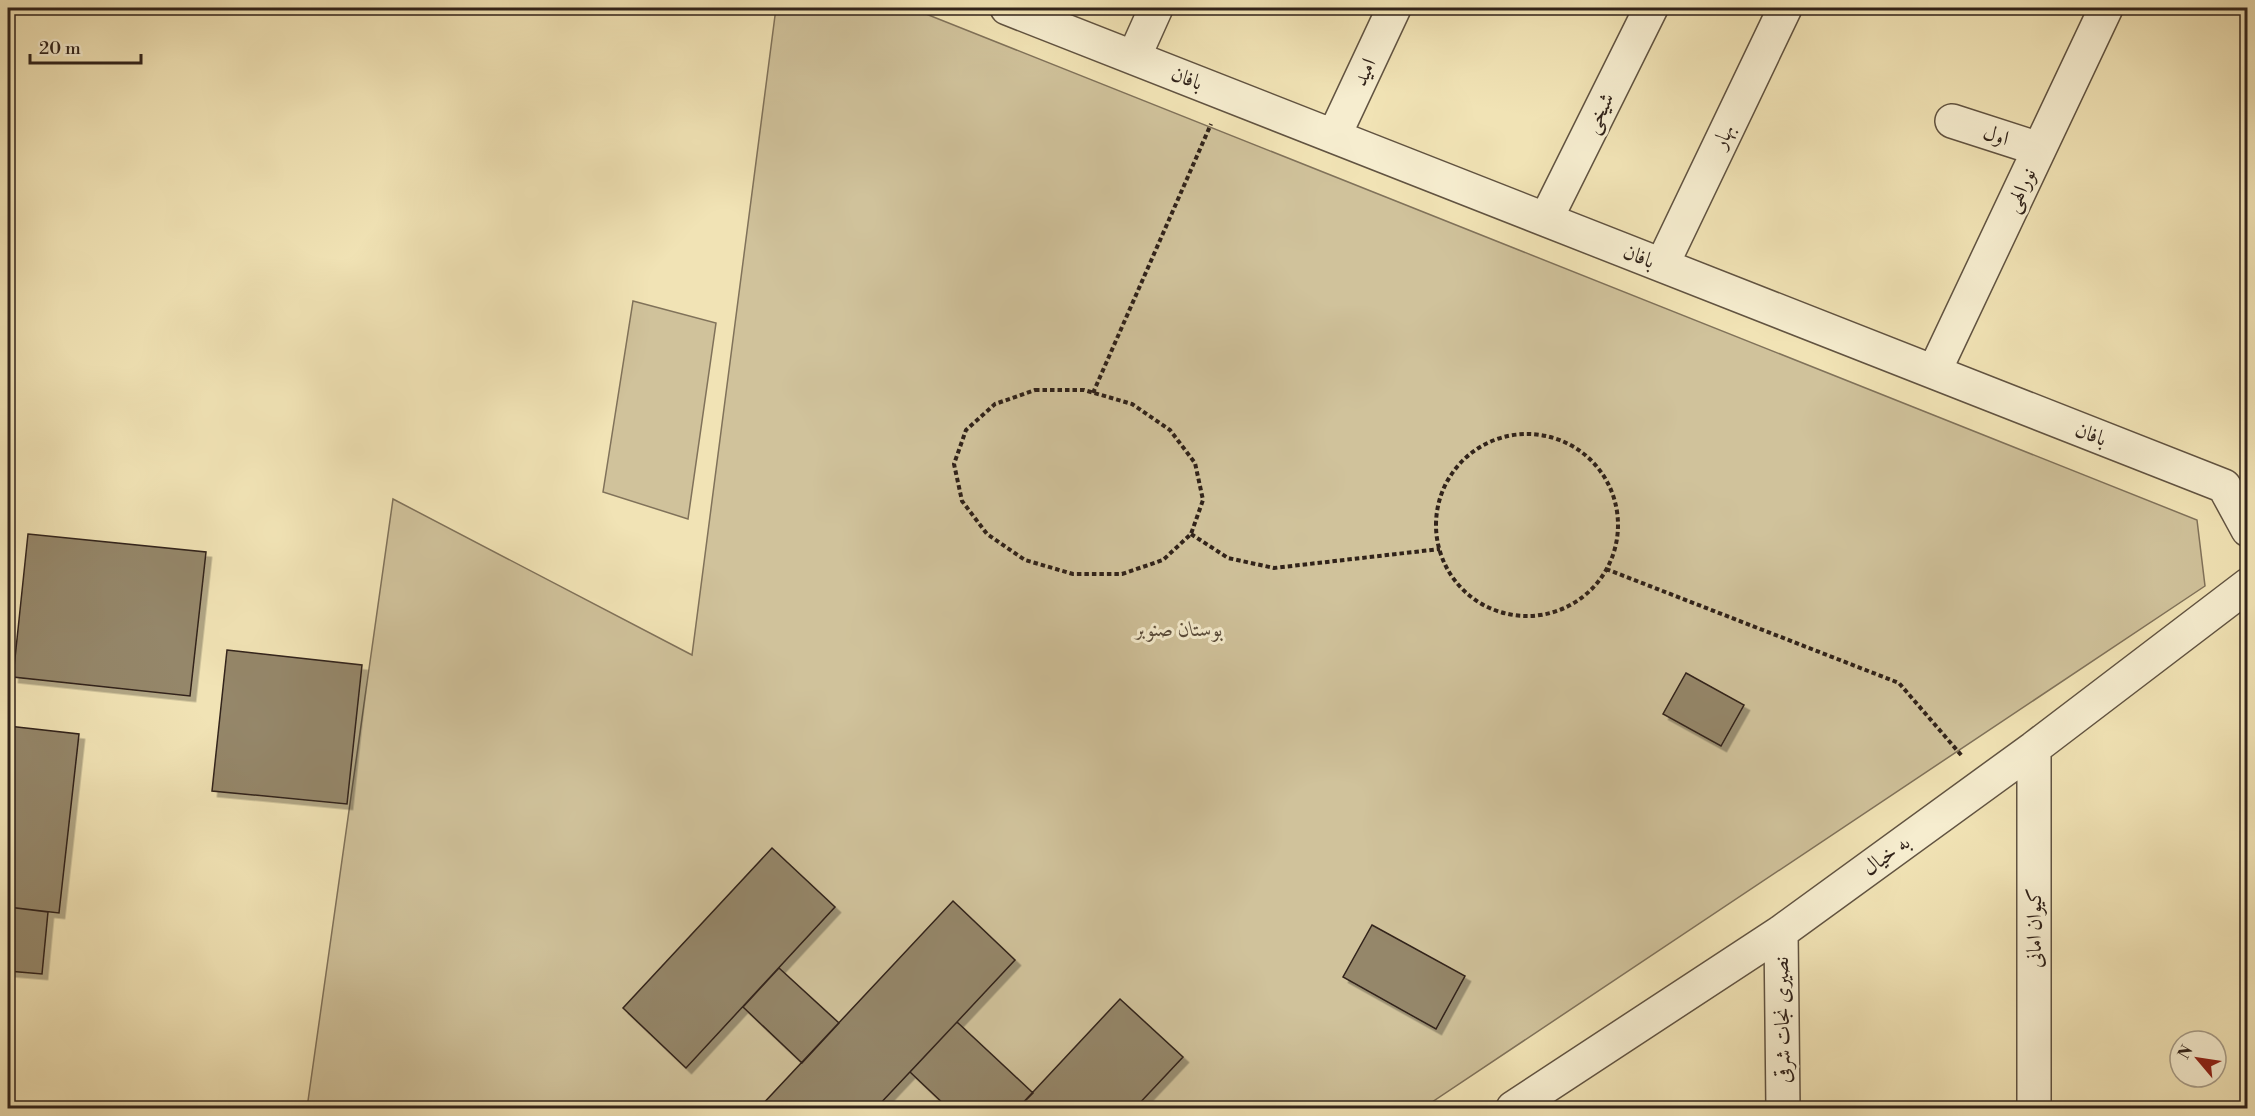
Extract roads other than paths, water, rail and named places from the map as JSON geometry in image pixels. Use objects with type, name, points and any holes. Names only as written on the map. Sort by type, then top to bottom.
[{"type":"street","name":"بافان","points":[[1007,8],[2224,486],[2247,531]]},
{"type":"street","points":[[1134,57],[1156,8]]},
{"type":"street","name":"امید","points":[[1334,136],[1394,8]]},
{"type":"street","name":"شیخی","points":[[1546,219],[1651,8]]},
{"type":"street","name":"بهار","points":[[1662,265],[1785,8]]},
{"type":"street","name":"نورالهی","points":[[1934,372],[2106,8]]},
{"type":"street","name":"اول","points":[[1952,121],[2039,149]]},
{"type":"street","name":"به خیال","points":[[1513,1108],[1780,932],[2034,748],[2247,585]]},
{"type":"street","name":"کیوان امانی","points":[[2034,748],[2034,1108]]},
{"type":"street","name":"نصیری نجات شرقی","points":[[1780,932],[1784,1108]]},
{"type":"park label","name":"بوستان صنوبر","points":[[1179,629]]}]
